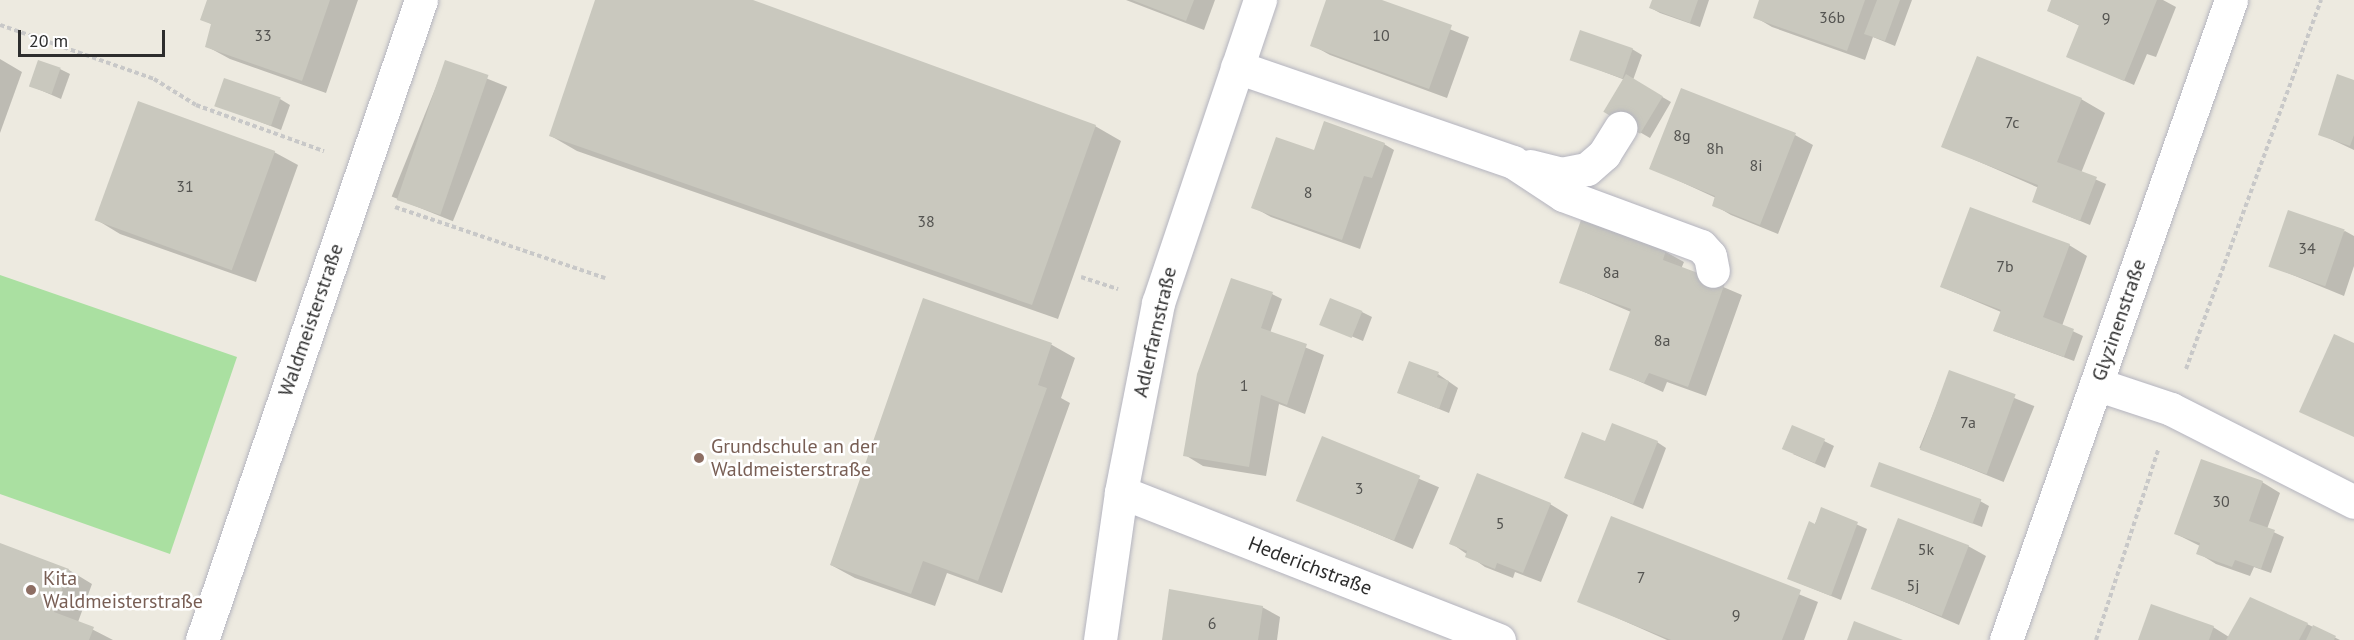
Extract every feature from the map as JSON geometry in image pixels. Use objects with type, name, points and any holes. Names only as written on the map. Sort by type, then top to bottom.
[{"type":"street","name":"Waldmeisterstraße","points":[[202,640],[421,0]]},
{"type":"street","name":"Adlerfarnstraße","points":[[1100,640],[1121,492],[1158,303],[1260,0]]},
{"type":"street","name":"Glyzinenstraße","points":[[2006,640],[2231,0]]},
{"type":"street","points":[[1237,67],[1513,162],[1576,174],[1604,154],[1620,128]]},
{"type":"street","points":[[1513,162],[1563,195],[1701,246],[1710,256],[1713,271]]},
{"type":"street","points":[[2096,384],[2171,409],[2354,502]]},
{"type":"street","name":"Hederichstraße","points":[[1121,492],[1499,640]]},
{"type":"path","points":[[2096,640],[2171,409],[2321,0]]},
{"type":"path","points":[[0,25],[154,79],[196,105],[364,165]]},
{"type":"path","points":[[395,207],[605,278]]},
{"type":"path","points":[[1081,277],[1127,293]]},
{"type":"green space","points":[[0,275],[237,357],[170,554],[0,494]]},
{"type":"building","points":[[207,0],[330,0],[302,81],[205,47],[211,24],[200,20]]},
{"type":"building","points":[[595,0],[753,0],[1096,125],[1032,305],[549,136]]},
{"type":"building","points":[[1132,0],[1194,0],[1186,21]]},
{"type":"building","points":[[1326,0],[1382,0],[1452,25],[1429,89],[1310,46]]},
{"type":"building","points":[[1652,0],[1698,0],[1690,23],[1649,8]]},
{"type":"building","points":[[1759,0],[1865,0],[1847,51],[1753,18]]},
{"type":"building","points":[[1877,0],[1900,0],[1885,41],[1864,34]]},
{"type":"building","points":[[2051,0],[2157,0],[2124,81],[2066,57],[2079,25],[2047,11]]},
{"type":"building","points":[[1580,30],[1633,48],[1623,78],[1570,60]]},
{"type":"building","points":[[1977,56],[2082,98],[2057,162],[2097,177],[2080,221],[2032,202],[2038,185],[1941,147]]},
{"type":"building","points":[[38,60],[61,68],[52,94],[29,86]]},
{"type":"building","points":[[445,60],[488,75],[440,215],[397,200]]},
{"type":"building","points":[[1626,74],[1663,96],[1640,134],[1603,112]]},
{"type":"building","points":[[2337,74],[2354,80],[2354,135],[2350,146],[2318,135]]},
{"type":"building","points":[[224,78],[281,98],[271,126],[214,106]]},
{"type":"building","points":[[1681,88],[1796,133],[1760,225],[1712,206],[1715,196],[1649,169]]},
{"type":"building","points":[[138,101],[275,151],[232,270],[95,220]]},
{"type":"building","points":[[1324,121],[1385,143],[1372,178],[1364,176],[1342,240],[1251,208],[1276,137],[1314,150]]},
{"type":"building","points":[[1970,207],[2070,244],[2043,317],[2074,329],[2064,357],[1993,331],[2001,310],[1940,287]]},
{"type":"building","points":[[2288,210],[2345,230],[2325,286],[2268,267]]},
{"type":"building","points":[[1581,220],[1666,250],[1663,260],[1725,283],[1688,387],[1649,373],[1644,383],[1609,370],[1631,309],[1559,283]]},
{"type":"building","points":[[1231,278],[1273,292],[1261,328],[1307,344],[1287,405],[1261,395],[1249,467],[1183,456],[1197,374]]},
{"type":"building","points":[[923,298],[1052,343],[1038,385],[1047,388],[978,581],[923,561],[911,594],[830,565]]},
{"type":"building","points":[[1330,298],[1362,311],[1352,338],[1319,325]]},
{"type":"building","points":[[2334,334],[2354,343],[2354,437],[2299,412]]},
{"type":"building","points":[[1409,361],[1439,372],[1437,377],[1449,381],[1439,409],[1397,393]]},
{"type":"building","points":[[1949,370],[2016,394],[1987,474],[1920,450]]},
{"type":"building","points":[[1612,423],[1658,441],[1633,504],[1564,478],[1582,432],[1605,441]]},
{"type":"building","points":[[1792,425],[1825,439],[1815,463],[1782,449]]},
{"type":"building","points":[[1322,436],[1420,476],[1394,541],[1296,501]]},
{"type":"building","points":[[2201,459],[2263,481],[2249,521],[2275,530],[2261,569],[2235,560],[2232,567],[2196,554],[2200,543],[2174,534]]},
{"type":"building","points":[[1879,462],[1981,499],[1973,524],[1870,486]]},
{"type":"building","points":[[1477,473],[1551,503],[1523,573],[1497,563],[1495,569],[1465,557],[1467,551],[1449,544]]},
{"type":"building","points":[[1821,507],[1858,522],[1831,596],[1787,579],[1809,521],[1815,524]]},
{"type":"building","points":[[1611,516],[1801,590],[1782,640],[1671,640],[1577,602]]},
{"type":"building","points":[[1898,518],[1969,545],[1942,616],[1871,589]]},
{"type":"building","name":"Kita Waldmeisterstraße","points":[[0,543],[69,569],[54,612],[94,627],[89,640],[0,640]]},
{"type":"building","points":[[1169,589],[1263,606],[1258,640],[1162,640]]},
{"type":"building","points":[[2250,597],[2308,623],[2299,640],[2226,640]]},
{"type":"building","points":[[2151,604],[2214,626],[2209,640],[2138,640]]},
{"type":"building","points":[[1854,621],[1903,640],[1847,640]]},
{"type":"building","points":[[2313,625],[2336,636],[2334,640],[2306,640]]},
{"type":"place","name":"Grundschule an der Waldmeisterstraße","points":[[699,458]]},
{"type":"place","name":"Kita Waldmeisterstraße","points":[[31,590]]}]
